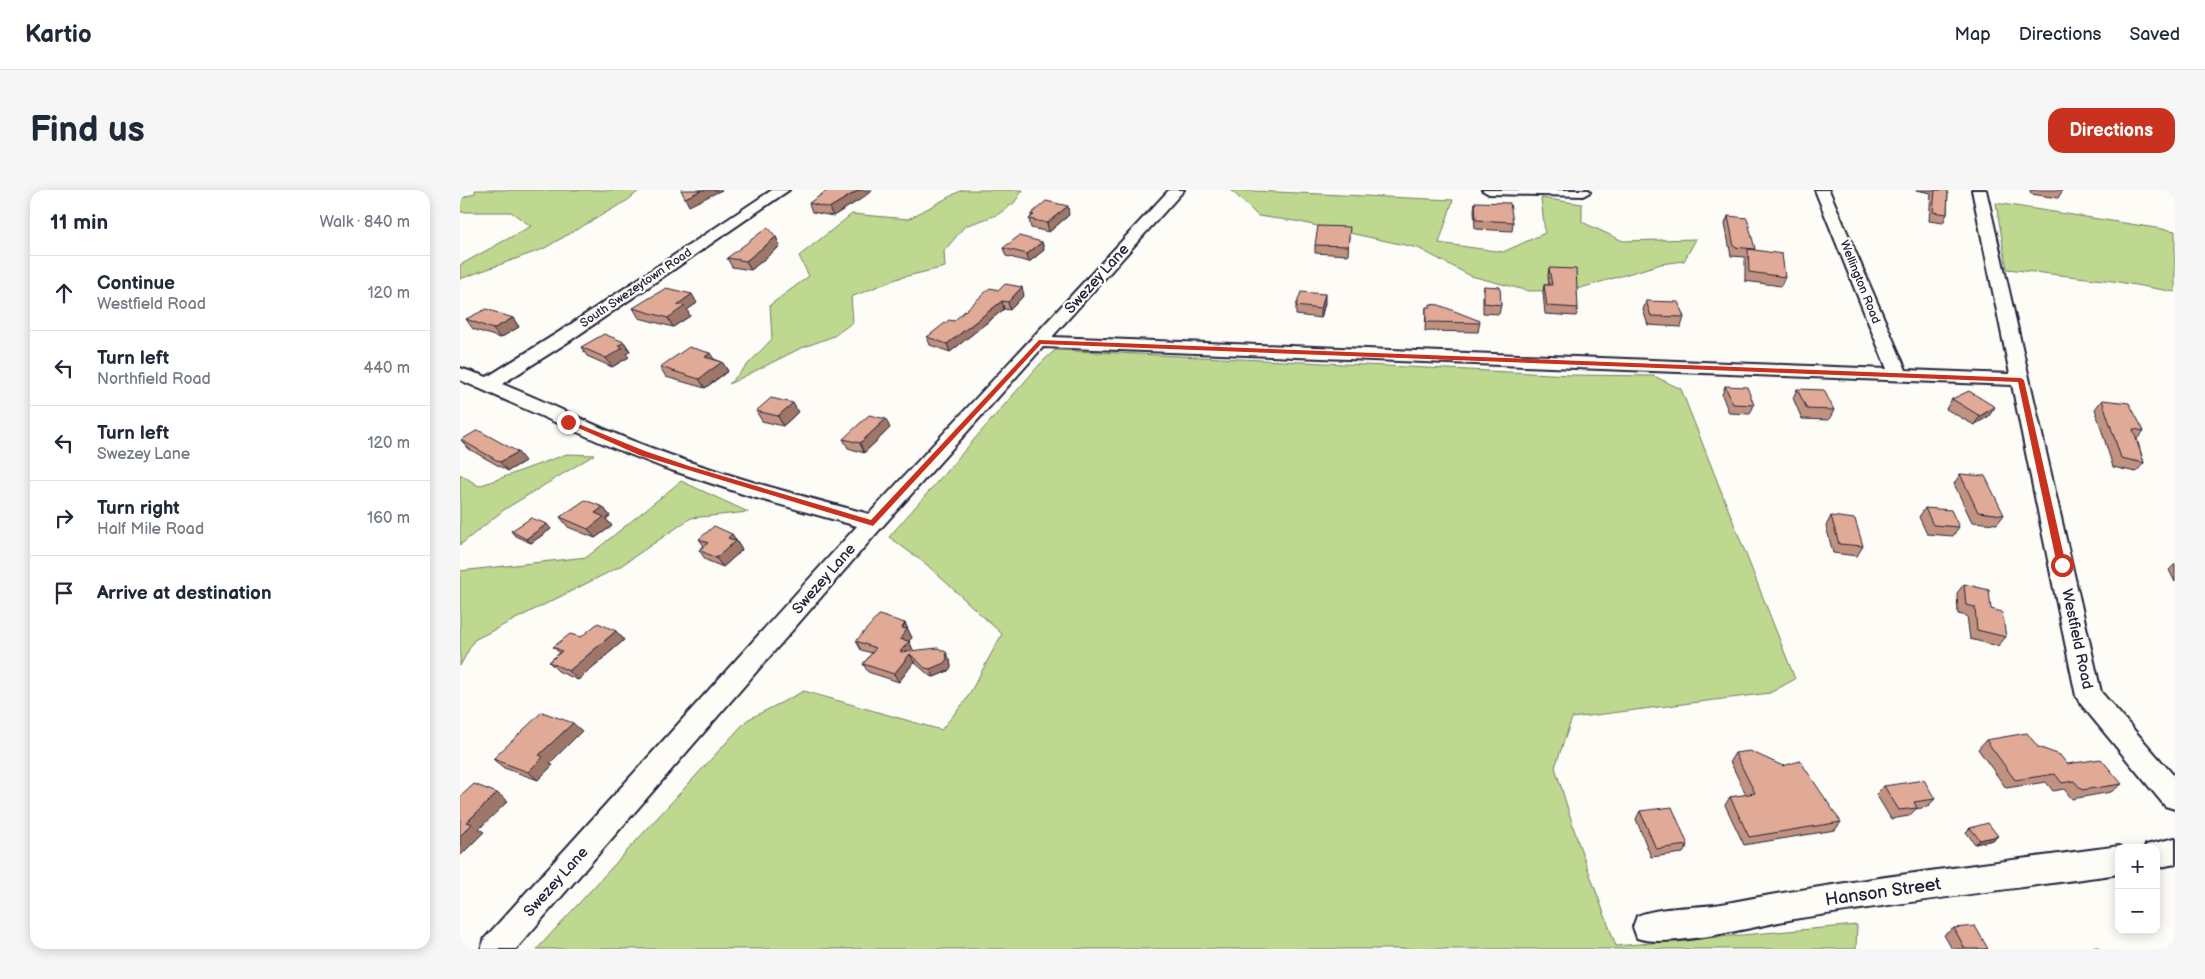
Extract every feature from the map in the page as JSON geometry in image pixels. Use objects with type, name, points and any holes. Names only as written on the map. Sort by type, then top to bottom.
[{"type":"street","name":"South Swezeytown Road","points":[[489,384],[566,336],[782,190]]},
{"type":"street","name":"Swezey Lane","points":[[496,949],[873,523],[1177,190]]},
{"type":"street","points":[[1489,190],[1583,192]]},
{"type":"street","name":"Wellington Road","points":[[1822,190],[1898,373]]},
{"type":"street","name":"Westfield Road","points":[[1978,190],[2090,696],[2175,796]]},
{"type":"street","points":[[1039,342],[1898,373],[2021,380]]},
{"type":"street","points":[[460,374],[489,384],[568,422],[642,453],[809,506],[873,523]]},
{"type":"street","points":[[2160,854],[2175,851]]},
{"type":"street","name":"Hanson Street","points":[[1648,927],[1712,921],[1794,905],[2115,861]]},
{"type":"green space","points":[[475,190],[640,190],[628,200],[543,249],[460,279],[460,265],[531,226],[511,212],[460,212],[460,199],[475,193]]},
{"type":"green space","points":[[962,190],[1023,190],[1014,203],[997,215],[965,226],[944,251],[945,267],[899,278],[851,297],[853,322],[834,336],[799,349],[729,384],[772,339],[770,305],[809,276],[799,256],[852,214],[908,219]]},
{"type":"green space","points":[[1231,190],[1453,200],[1439,243],[1503,252],[1545,233],[1541,198],[1582,204],[1582,222],[1623,241],[1696,239],[1684,261],[1661,264],[1574,290],[1529,291],[1471,276],[1418,248],[1295,221],[1258,216]]},
{"type":"green space","points":[[1996,203],[2175,231],[2175,292],[2113,281],[2007,269]]},
{"type":"green space","points":[[1055,350],[1571,375],[1654,376],[1681,389],[1795,679],[1770,693],[1572,718],[1555,767],[1578,842],[1616,946],[1857,925],[1856,949],[537,949],[747,720],[804,691],[941,730],[966,700],[1002,634],[926,564],[889,537],[1041,363]]},
{"type":"green space","points":[[567,454],[594,455],[505,509],[460,545],[460,474],[479,486]]},
{"type":"green space","points":[[681,481],[748,512],[691,518],[619,567],[474,640],[460,666],[460,571],[587,557]]},
{"type":"building","points":[[681,190],[702,190],[685,198]]},
{"type":"building","points":[[828,190],[859,190],[829,208],[809,203]]},
{"type":"building","points":[[1935,190],[1948,190],[1947,214],[1933,212]]},
{"type":"building","points":[[1046,201],[1068,206],[1047,223],[1029,219],[1034,215],[1031,214]]},
{"type":"building","points":[[1475,202],[1510,203],[1513,222],[1476,220]]},
{"type":"building","points":[[1728,216],[1747,218],[1755,249],[1734,247]]},
{"type":"building","points":[[1318,226],[1350,227],[1348,246],[1315,245]]},
{"type":"building","points":[[768,227],[776,237],[746,261],[727,258]]},
{"type":"building","points":[[1019,236],[1042,242],[1027,254],[1003,248]]},
{"type":"building","points":[[1748,249],[1782,254],[1785,277],[1749,272]]},
{"type":"building","points":[[1549,268],[1576,269],[1578,308],[1547,306],[1544,285],[1552,285]]},
{"type":"building","points":[[1005,284],[1022,287],[1008,302],[1002,301],[947,344],[927,337],[949,320],[954,321],[990,288],[999,290]]},
{"type":"building","points":[[1484,286],[1500,287],[1501,305],[1484,303]]},
{"type":"building","points":[[666,288],[692,294],[677,305],[685,306],[668,318],[633,308]]},
{"type":"building","points":[[1301,292],[1325,294],[1321,309],[1296,306]]},
{"type":"building","points":[[1646,301],[1678,302],[1684,317],[1651,316]]},
{"type":"building","points":[[1430,304],[1439,305],[1480,321],[1480,323],[1426,322],[1426,307],[1430,307]]},
{"type":"building","points":[[486,309],[513,318],[493,329],[466,319]]},
{"type":"building","points":[[604,334],[624,342],[618,346],[623,348],[606,358],[581,347]]},
{"type":"building","points":[[689,347],[710,353],[705,357],[722,362],[699,379],[660,367]]},
{"type":"building","points":[[1725,386],[1747,387],[1754,405],[1733,404]]},
{"type":"building","points":[[1797,389],[1824,390],[1834,410],[1807,409]]},
{"type":"building","points":[[1969,391],[1995,407],[1980,416],[1952,399]]},
{"type":"building","points":[[771,398],[793,403],[778,416],[756,411]]},
{"type":"building","points":[[2102,400],[2129,403],[2144,431],[2133,429],[2144,463],[2121,458]]},
{"type":"building","points":[[869,415],[886,419],[860,443],[843,439]]},
{"type":"building","points":[[478,430],[518,452],[500,462],[461,440]]},
{"type":"building","points":[[1960,474],[1985,476],[2004,515],[1978,512]]},
{"type":"building","points":[[585,500],[603,507],[595,513],[604,517],[588,529],[560,517]]},
{"type":"building","points":[[1925,508],[1951,510],[1959,527],[1933,525]]},
{"type":"building","points":[[1831,516],[1855,519],[1863,546],[1839,544]]},
{"type":"building","points":[[531,518],[547,524],[526,539],[511,531]]},
{"type":"building","points":[[714,526],[732,534],[728,538],[736,541],[716,558],[699,550],[708,543],[699,539]]},
{"type":"building","points":[[1964,584],[1989,590],[1991,609],[2002,612],[2006,637],[1977,630],[1975,607],[1966,605]]},
{"type":"building","points":[[879,615],[905,623],[902,628],[907,629],[900,639],[909,641],[900,652],[938,648],[946,652],[947,659],[944,663],[930,669],[925,668],[910,654],[894,674],[863,664],[876,648],[856,641]]},
{"type":"building","points":[[598,623],[616,631],[569,671],[549,662],[562,651],[553,647],[570,634],[581,637]]},
{"type":"building","points":[[542,712],[573,723],[539,755],[543,757],[528,772],[493,759]]},
{"type":"building","points":[[2027,733],[2038,747],[2060,755],[2067,764],[2101,759],[2122,784],[2082,790],[2074,781],[2062,783],[2055,774],[2015,780],[1986,740]]},
{"type":"building","points":[[1750,751],[1783,766],[1800,761],[1841,822],[1749,837],[1730,797],[1755,793],[1735,753]]},
{"type":"building","points":[[1924,780],[1935,799],[1914,802],[1917,808],[1899,810],[1884,786]]},
{"type":"building","points":[[474,784],[497,793],[467,822],[472,824],[460,836],[460,797]]},
{"type":"building","points":[[1672,807],[1688,845],[1656,849],[1640,811]]},
{"type":"building","points":[[1988,823],[1998,836],[1980,840],[1970,828]]},
{"type":"building","points":[[1975,926],[1988,949],[1965,949],[1954,928]]},
{"type":"route","points":[[568,422],[598,436],[687,468],[809,506],[873,523],[1039,342],[1272,352],[1898,373],[2021,380],[2062,565]]}]
